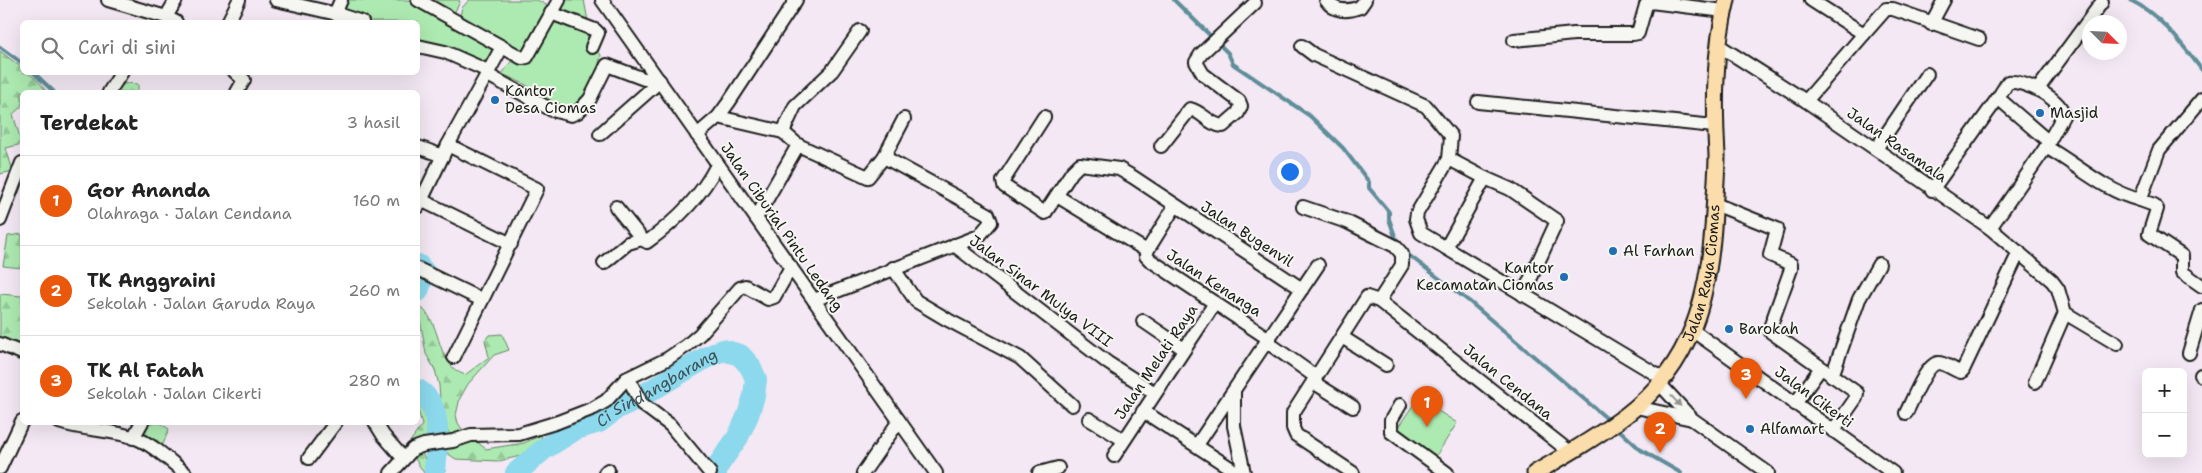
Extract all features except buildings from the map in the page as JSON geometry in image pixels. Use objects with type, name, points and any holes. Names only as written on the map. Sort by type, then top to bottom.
[{"type":"main road","name":"Jalan Raya Ciomas","points":[[1540,472],[1630,412],[1662,381],[1682,352],[1692,330],[1702,302],[1712,259],[1717,156],[1714,126],[1718,45],[1725,6]]},
{"type":"street","points":[[108,0],[146,18],[171,20],[176,0]]},
{"type":"street","points":[[229,20],[239,0]]},
{"type":"street","points":[[276,0],[319,17],[335,14],[355,20]]},
{"type":"street","points":[[335,14],[341,0]]},
{"type":"street","points":[[418,0],[522,58],[526,57],[553,5],[596,30],[598,33],[592,47]]},
{"type":"street","name":"Jalan Ciburial Pintu Ledang","points":[[602,0],[936,473]]},
{"type":"street","points":[[697,135],[718,117],[757,62],[796,0]]},
{"type":"street","points":[[1326,0],[1332,7],[1342,11],[1360,7],[1365,0]]},
{"type":"street","points":[[1812,0],[1864,34]]},
{"type":"street","points":[[1930,24],[1944,0]]},
{"type":"street","points":[[1161,146],[1190,109],[1195,110],[1215,126],[1223,126],[1238,113],[1241,106],[1238,101],[1198,67],[1196,62],[1201,54],[1210,48],[1222,32],[1254,1]]},
{"type":"street","points":[[1514,40],[1574,34],[1638,33],[1646,5],[1651,2],[1725,6]]},
{"type":"street","points":[[2038,89],[2102,2]]},
{"type":"street","points":[[1806,101],[1886,9],[1893,8],[1930,24],[1979,39]]},
{"type":"street","points":[[783,132],[796,106],[832,71],[860,31]]},
{"type":"street","name":"Jalan Rasamala","points":[[1718,45],[1806,101],[1932,190],[1990,228],[2052,281],[2058,289],[2065,313]]},
{"type":"street","points":[[420,46],[452,54],[552,110],[570,115],[578,112],[590,100],[607,65],[644,79],[659,80]]},
{"type":"street","points":[[1302,46],[1314,55],[1426,106],[1451,136],[1449,159],[1417,212],[1416,219],[1421,233],[1662,381],[1692,419],[1768,473]]},
{"type":"street","points":[[420,202],[445,150],[502,47]]},
{"type":"street","points":[[1876,149],[1927,74]]},
{"type":"street","points":[[109,90],[120,75]]},
{"type":"street","points":[[238,75],[244,80],[239,90]]},
{"type":"street","points":[[600,134],[659,80]]},
{"type":"street","points":[[1932,190],[2008,82],[2020,82],[2038,89],[2063,111],[2062,121],[1990,228]]},
{"type":"street","points":[[1998,98],[2047,144],[2103,185],[2156,207],[2149,234],[2182,256],[2182,272],[2202,286]]},
{"type":"street","points":[[2140,200],[2159,150],[2202,99]]},
{"type":"street","points":[[1478,102],[1714,126]]},
{"type":"street","points":[[718,117],[783,132],[798,145],[866,177],[884,157],[904,120]]},
{"type":"street","points":[[1044,117],[1003,181],[1003,184],[1046,213],[1057,196]]},
{"type":"street","points":[[756,218],[798,145]]},
{"type":"street","points":[[420,147],[445,150],[537,189],[454,357]]},
{"type":"street","name":"Jalan Sinar Mulya VIII","points":[[814,300],[979,236],[991,222],[991,215],[884,157]]},
{"type":"street","points":[[1449,159],[1484,178],[1510,189],[1557,221],[1523,295]]},
{"type":"street","name":"Jalan Bugenvil","points":[[1057,196],[1072,172],[1080,164],[1119,169],[1302,289]]},
{"type":"street","points":[[616,207],[642,239],[647,242],[696,199],[708,183],[717,165]]},
{"type":"street","points":[[0,220],[20,168]]},
{"type":"street","points":[[1446,248],[1484,178]]},
{"type":"street","name":"Jalan Kenanga","points":[[1057,196],[1147,251],[1146,256],[1150,260],[1268,340],[1315,380],[1353,407]]},
{"type":"street","points":[[420,204],[511,244]]},
{"type":"street","points":[[1715,204],[1777,229],[1770,254],[1791,264],[1791,269],[1770,330],[1820,369],[1854,389],[1858,395],[1833,431]]},
{"type":"street","points":[[1147,251],[1175,206]]},
{"type":"street","points":[[1303,207],[1347,222],[1400,250],[1402,265],[1379,301],[1367,297],[1294,413],[1293,428],[1296,435],[1353,473]]},
{"type":"street","points":[[604,263],[628,243],[642,239]]},
{"type":"street","name":"Jalan Sinar Mulya VIII","points":[[954,246],[1108,363],[1155,393]]},
{"type":"street","points":[[1906,413],[1927,370],[1935,364],[1941,363],[1961,372],[1964,370],[2019,252]]},
{"type":"street","points":[[1832,376],[1859,299],[1879,264]]},
{"type":"street","points":[[1197,445],[1318,265]]},
{"type":"street","points":[[391,473],[413,449],[481,434],[519,434],[558,422],[606,400],[628,378],[655,365],[686,346],[700,334],[742,286],[771,299],[791,267]]},
{"type":"street","points":[[893,268],[916,301],[1020,358],[1072,405]]},
{"type":"street","points":[[420,270],[482,300]]},
{"type":"street","name":"Jalan Cendana","points":[[1379,301],[1570,452]]},
{"type":"street","name":"Jalan Melati Raya","points":[[1114,456],[1215,303]]},
{"type":"street","points":[[2189,353],[2202,310]]},
{"type":"street","points":[[2035,382],[2065,313],[2117,344]]},
{"type":"street","points":[[1143,321],[1184,349]]},
{"type":"street","name":"Jalan Cikerti","points":[[1692,330],[1893,473]]},
{"type":"street","points":[[1342,336],[1386,364]]},
{"type":"street","points":[[0,344],[20,352]]},
{"type":"street","points":[[1795,404],[1820,369]]},
{"type":"street","points":[[628,378],[639,398],[670,425],[708,471]]},
{"type":"street","points":[[1234,391],[1234,426],[1244,473]]},
{"type":"street","points":[[1400,405],[1391,420],[1391,432],[1447,473]]},
{"type":"street","points":[[1143,411],[1238,473]]},
{"type":"street","points":[[1630,412],[1692,419]]},
{"type":"street","points":[[1089,419],[1124,440]]},
{"type":"street","points":[[863,473],[899,421]]},
{"type":"street","points":[[0,468],[20,425]]},
{"type":"street","points":[[73,425],[141,440],[185,473]]},
{"type":"street","points":[[134,438],[140,425]]},
{"type":"street","points":[[309,458],[334,425]]},
{"type":"street","points":[[377,425],[383,436],[403,458]]},
{"type":"street","points":[[1039,473],[1058,468]]},
{"type":"green space","points":[[339,0],[417,0],[493,46],[493,49],[482,67],[420,44],[420,20],[359,20],[333,13]]},
{"type":"green space","points":[[425,0],[459,0],[460,2],[453,15]]},
{"type":"green space","points":[[469,0],[537,0],[550,7],[521,53],[459,19],[462,8]]},
{"type":"green space","points":[[566,0],[584,0],[592,42],[601,55],[596,75],[592,76],[591,89],[577,108],[556,106],[528,86],[502,74],[513,59],[524,64],[532,61]]},
{"type":"green space","points":[[0,51],[20,66],[20,75],[33,77],[45,90],[20,90],[20,108],[13,114],[20,137],[20,144],[6,148],[13,171],[0,174]]},
{"type":"green space","points":[[127,83],[138,84],[138,90],[108,90]]},
{"type":"green space","points":[[20,234],[20,268],[3,266],[8,236]]},
{"type":"green space","points":[[0,294],[20,296],[20,360],[17,360],[16,342],[0,341]]},
{"type":"green space","points":[[422,308],[429,316],[449,363],[455,370],[465,375],[489,357],[485,340],[489,335],[502,334],[509,350],[494,355],[468,384],[460,398],[456,415],[458,423],[464,432],[486,449],[524,443],[541,435],[542,442],[537,448],[525,455],[499,461],[456,459],[447,453],[443,437],[439,385],[435,370],[426,354],[420,312]]},
{"type":"green space","points":[[1418,398],[1457,423],[1436,456],[1396,430]]},
{"type":"green space","points":[[420,399],[431,421],[433,437],[423,443],[421,451],[432,473],[424,473],[407,446],[422,425]]},
{"type":"green space","points":[[133,425],[163,425],[169,429],[158,457],[141,449],[127,437]]},
{"type":"waterway","points":[[1174,0],[1228,53],[1233,64],[1310,116],[1343,148],[1369,182],[1369,188],[1389,212],[1389,219],[1397,242]]},
{"type":"waterway","points":[[2130,0],[2151,13],[2161,22],[2202,70]]},
{"type":"waterway","points":[[0,47],[20,62]]},
{"type":"waterway","points":[[36,75],[52,90]]},
{"type":"waterway","points":[[1406,253],[1470,302],[1611,422]]},
{"type":"waterway","name":"Ci Sindangbarang","points":[[420,267],[424,272],[420,285]]},
{"type":"waterway","name":"Ci Sindangbarang","points":[[516,473],[544,449],[576,429],[599,422],[617,408],[640,397],[707,357],[723,350],[740,355],[750,366],[756,379],[754,396],[748,415],[738,437],[717,467],[716,473]]},
{"type":"waterway","name":"Ci Sindangbarang","points":[[420,392],[427,397],[436,416],[435,473]]},
{"type":"waterway","points":[[1616,427],[1641,450],[1681,473]]},
{"type":"place","name":"Kantor Desa Ciomas","points":[[495,100]]},
{"type":"place","name":"Masjid","points":[[2040,113]]},
{"type":"place","name":"Al Farhan","points":[[1613,251]]},
{"type":"place","name":"Kantor Kecamatan Ciomas","points":[[1564,277]]},
{"type":"place","name":"Barokah","points":[[1729,329]]},
{"type":"place","name":"TK Al Fatah","points":[[1746,399]]},
{"type":"place","name":"Gor Ananda","points":[[1427,427]]},
{"type":"place","name":"Alfamart","points":[[1750,429]]},
{"type":"place","name":"TK Anggraini","points":[[1660,453]]}]
